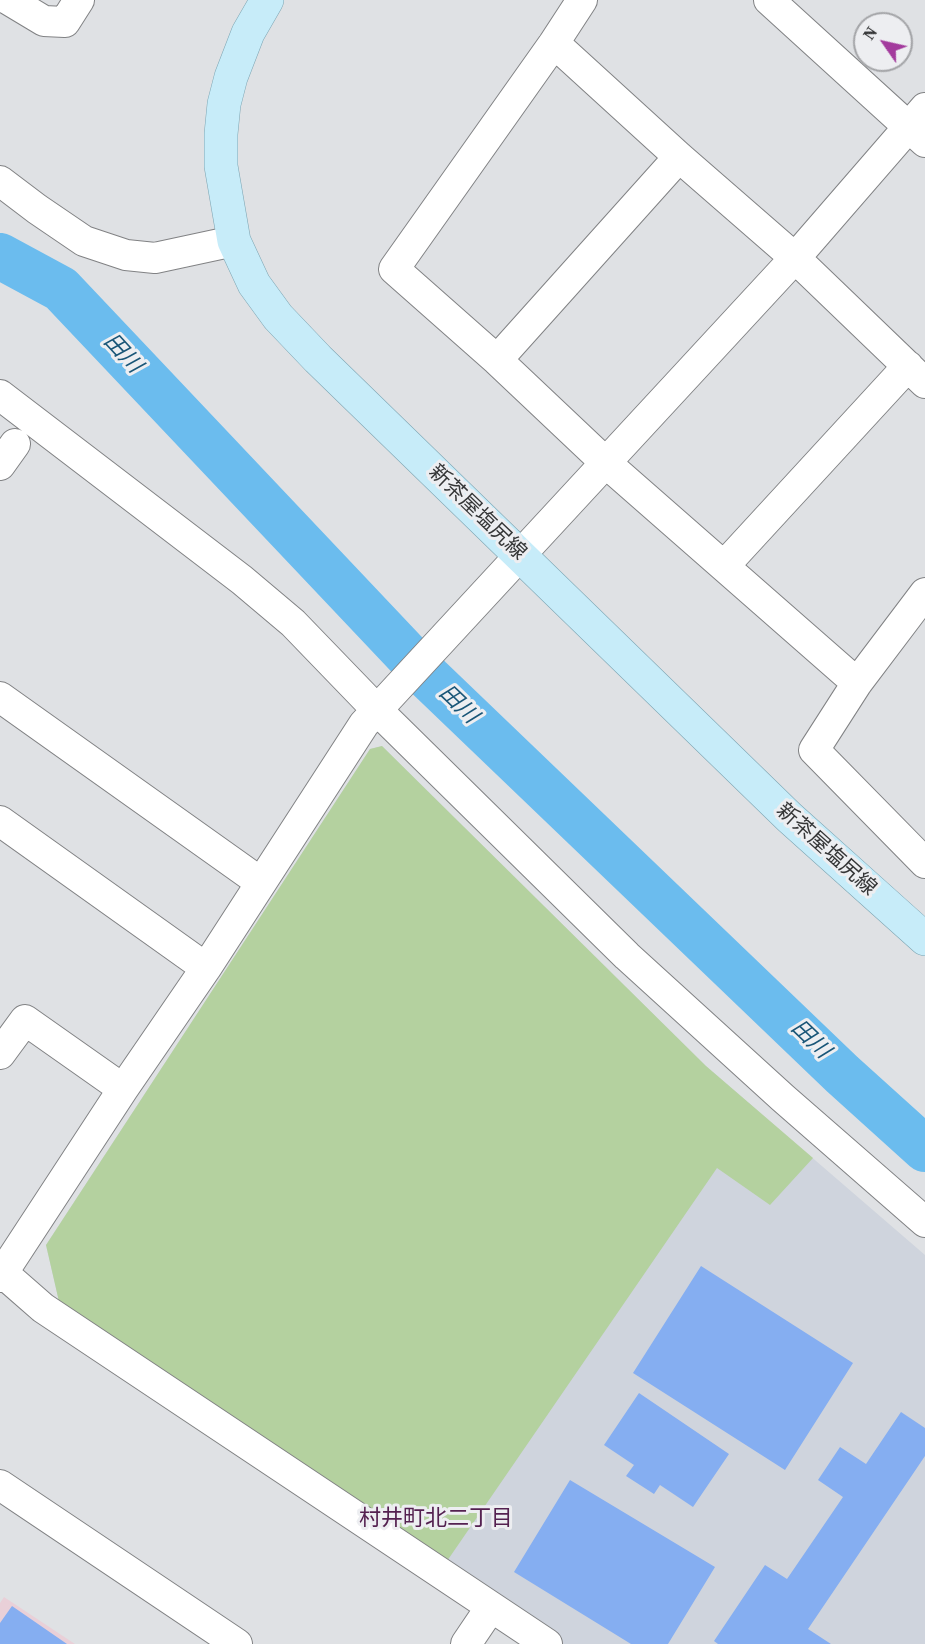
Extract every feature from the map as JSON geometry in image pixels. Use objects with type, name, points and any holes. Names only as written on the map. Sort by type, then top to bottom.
[{"type":"main road","name":"新茶屋塩尻線","points":[[267,0],[248,33],[231,77],[224,104],[221,166],[234,241],[254,284],[278,318],[520,555],[789,817],[925,939]]},
{"type":"street","points":[[9,0],[44,21],[65,22],[79,0]]},
{"type":"street","points":[[582,0],[394,269],[497,360],[606,463],[857,683]]},
{"type":"street","points":[[547,1644],[43,1308],[3,1268],[206,968],[364,724],[919,126],[770,0]]},
{"type":"street","points":[[554,43],[679,157],[795,258],[916,374],[724,566]]},
{"type":"street","points":[[497,360],[679,157]]},
{"type":"street","points":[[0,181],[84,241],[126,255],[155,258],[234,241]]},
{"type":"street","points":[[0,395],[242,580],[384,703],[627,956],[783,1098],[925,1221]]},
{"type":"street","points":[[925,592],[857,683],[814,750],[925,863]]},
{"type":"street","points":[[0,697],[260,882]]},
{"type":"street","points":[[0,821],[206,968]]},
{"type":"street","points":[[0,1054],[25,1020],[123,1089]]},
{"type":"street","points":[[0,1485],[237,1644]]},
{"type":"street","points":[[466,1644],[491,1607]]},
{"type":"shaded area","points":[[382,746],[706,1066],[925,1255],[925,1644],[563,1644],[60,1306],[46,1245],[370,749]]},
{"type":"shaded area","points":[[4,1597],[75,1644],[0,1644],[0,1603]]},
{"type":"green space","points":[[382,746],[706,1066],[813,1158],[770,1205],[717,1168],[445,1564],[60,1306],[46,1245],[370,749]]},
{"type":"building","points":[[701,1266],[853,1363],[785,1470],[633,1373]]},
{"type":"building","points":[[639,1393],[729,1454],[693,1507],[660,1485],[654,1494],[626,1476],[634,1465],[604,1445]]},
{"type":"building","points":[[901,1412],[925,1428],[925,1456],[808,1629],[831,1644],[718,1644],[714,1641],[765,1565],[787,1579],[843,1497],[818,1480],[840,1447],[866,1464]]},
{"type":"building","points":[[570,1480],[715,1567],[668,1644],[631,1644],[514,1572]]},
{"type":"building","points":[[12,1606],[67,1644],[0,1644],[0,1623]]},
{"type":"waterway","name":"田川","points":[[0,256],[61,289],[429,678],[842,1074],[925,1149]]},
{"type":"district","name":"村井町北二丁目","points":[[436,1519]]}]
